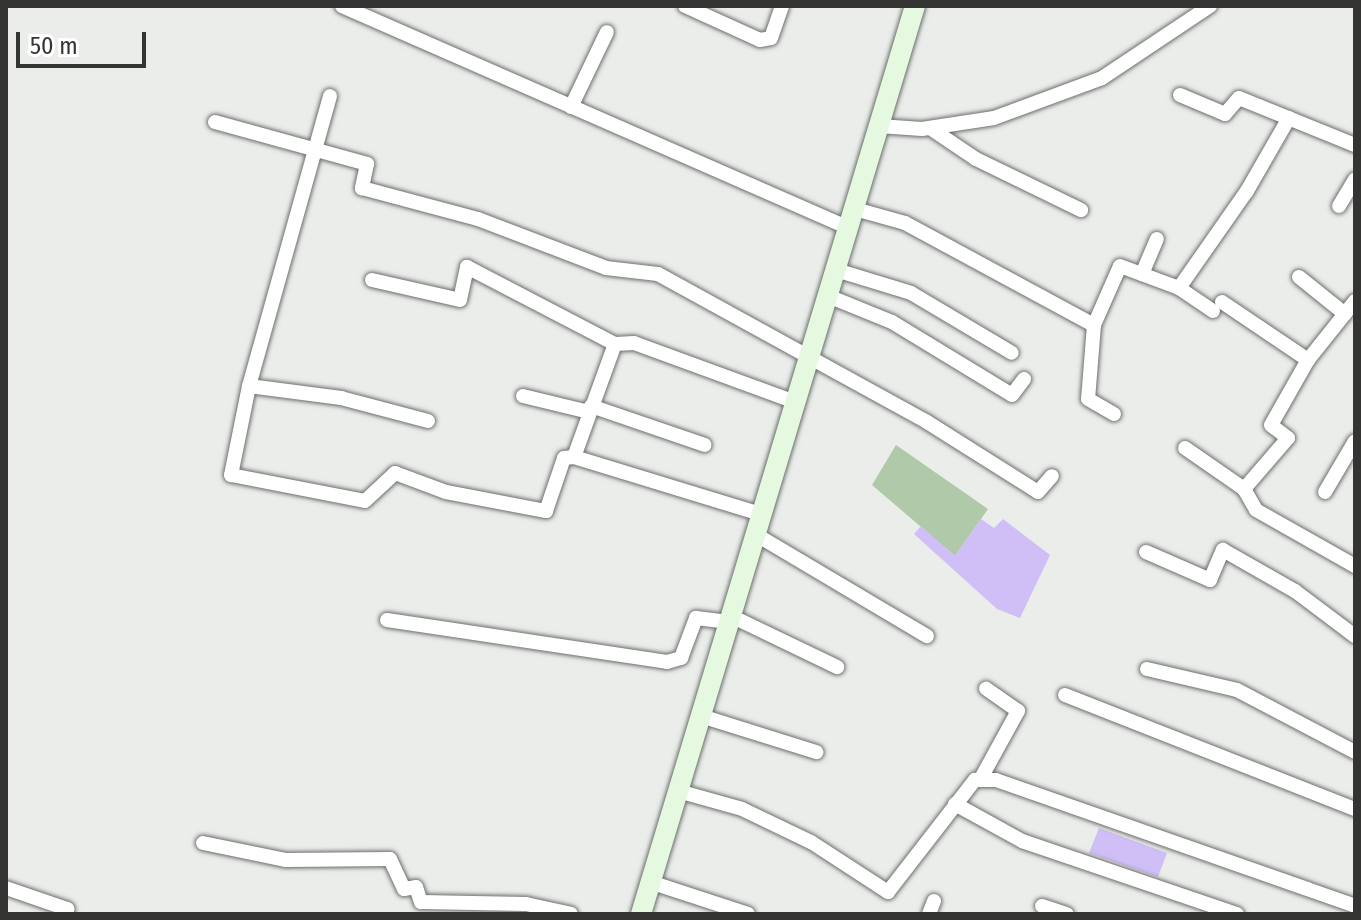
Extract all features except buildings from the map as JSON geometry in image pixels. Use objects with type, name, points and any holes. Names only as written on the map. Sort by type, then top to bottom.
[{"type":"main road","points":[[641,914],[915,6]]},
{"type":"street","points":[[342,6],[571,107],[852,219],[905,223],[1094,325]]},
{"type":"street","points":[[685,6],[760,40],[771,38],[782,6]]},
{"type":"street","points":[[879,126],[930,128],[994,118],[1102,78],[1210,6]]},
{"type":"street","points":[[571,107],[607,32]]},
{"type":"street","points":[[1180,95],[1225,114],[1239,98],[1355,145]]},
{"type":"street","points":[[330,96],[249,386],[231,475],[365,501],[395,473],[446,492],[546,511],[564,458],[574,457],[758,524],[927,636]]},
{"type":"street","points":[[1179,288],[1247,191],[1289,118]]},
{"type":"street","points":[[215,122],[367,164],[362,188],[483,221],[606,268],[658,274],[927,422],[1038,492],[1052,476]]},
{"type":"street","points":[[930,128],[976,159],[1081,210]]},
{"type":"street","points":[[1339,206],[1355,179]]},
{"type":"street","points":[[1142,274],[1157,239]]},
{"type":"street","points":[[1114,414],[1088,399],[1094,325],[1120,266],[1217,306],[1308,360]]},
{"type":"street","points":[[372,280],[460,300],[467,267],[615,344],[634,343],[795,402]]},
{"type":"street","points":[[836,270],[911,293],[1012,353]]},
{"type":"street","points":[[1244,489],[1288,438],[1271,425],[1308,360],[1350,308],[1299,277]]},
{"type":"street","points":[[828,296],[892,322],[1012,395],[1024,379]]},
{"type":"street","points":[[574,457],[615,344]]},
{"type":"street","points":[[249,386],[341,398],[428,421]]},
{"type":"street","points":[[523,396],[590,409],[705,445]]},
{"type":"street","points":[[1325,492],[1355,441]]},
{"type":"street","points":[[1185,448],[1244,489],[1256,510],[1355,566]]},
{"type":"street","points":[[1146,552],[1210,580],[1223,550],[1295,591],[1355,636]]},
{"type":"street","points":[[387,620],[667,662],[681,658],[696,618],[730,619],[837,667]]},
{"type":"street","points":[[1147,669],[1237,690],[1355,752]]},
{"type":"street","points":[[678,791],[742,809],[811,842],[888,892],[955,804],[980,780],[1018,711],[986,689]]},
{"type":"street","points":[[1065,695],[1355,809]]},
{"type":"street","points":[[701,716],[816,752]]},
{"type":"street","points":[[980,780],[996,780],[1355,906]]},
{"type":"street","points":[[955,804],[1022,841],[1237,914]]},
{"type":"street","points":[[203,843],[286,860],[390,859],[404,889],[416,887],[421,902],[526,904],[571,914]]},
{"type":"street","points":[[650,882],[748,914]]},
{"type":"street","points":[[6,888],[67,909],[67,914]]},
{"type":"street","points":[[1042,906],[1067,914]]},
{"type":"green space","points":[[896,445],[988,509],[955,556],[872,485]]}]
